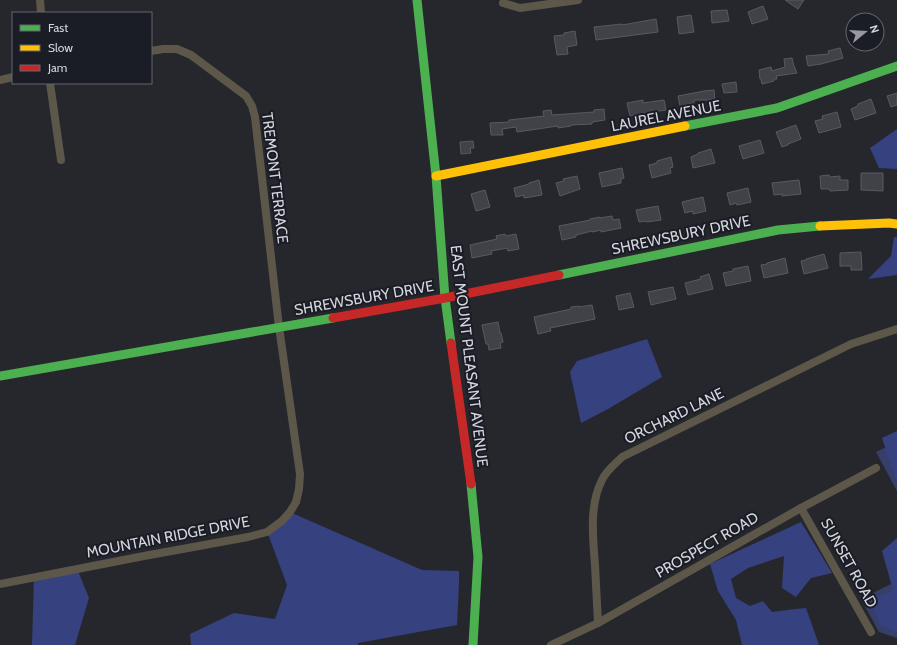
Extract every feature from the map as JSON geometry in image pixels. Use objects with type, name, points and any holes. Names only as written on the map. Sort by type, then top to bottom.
[{"type":"main road","name":"EAST MOUNT PLEASANT AVENUE","points":[[417,0],[436,176],[445,298],[468,459],[478,557],[473,645]]},
{"type":"main road","name":"LAUREL AVENUE","points":[[436,176],[777,108],[897,66]]},
{"type":"main road","name":"SHREWSBURY DRIVE","points":[[0,376],[445,298],[778,230],[821,226],[889,223],[897,224]]},
{"type":"street","points":[[40,0],[41,12]]},
{"type":"street","points":[[503,3],[520,8],[578,0]]},
{"type":"street","name":"TREMONT TERRACE","points":[[152,51],[177,49],[191,55],[246,96],[252,106],[255,117],[279,327]]},
{"type":"street","points":[[0,80],[12,77]]},
{"type":"street","points":[[50,84],[60,160]]},
{"type":"street","name":"MOUNTAIN RIDGE DRIVE","points":[[0,584],[248,537],[267,532],[282,521],[296,502],[300,489],[300,474],[279,327]]},
{"type":"street","name":"ORCHARD LANE","points":[[598,623],[593,529],[595,503],[602,479],[610,468],[622,457],[851,344],[897,329]]},
{"type":"street","name":"PROSPECT ROAD","points":[[551,645],[598,623],[801,508],[876,468]]},
{"type":"street","name":"SUNSET ROAD","points":[[801,508],[871,632]]},
{"type":"shaded area","points":[[897,129],[897,169],[879,168],[870,148]]},
{"type":"shaded area","points":[[894,237],[897,237],[897,275],[868,279],[891,256]]},
{"type":"shaded area","points":[[647,339],[662,377],[581,423],[570,372],[577,361]]},
{"type":"shaded area","points":[[897,431],[897,483],[882,438]]},
{"type":"shaded area","points":[[897,442],[897,491],[876,452]]},
{"type":"shaded area","points":[[292,513],[422,570],[459,571],[457,625],[358,643],[358,645],[191,645],[190,634],[234,613],[275,619],[287,585],[268,534]]},
{"type":"shaded area","points":[[801,522],[832,573],[811,578],[796,597],[782,588],[784,556],[748,568],[731,579],[736,598],[750,606],[763,601],[772,612],[806,608],[819,645],[742,645],[736,620],[718,591],[710,564]]},
{"type":"shaded area","points":[[897,538],[897,632],[881,626],[871,601],[893,590],[882,551]]},
{"type":"shaded area","points":[[78,571],[89,598],[75,645],[32,645],[34,578]]},
{"type":"shaded area","points":[[897,581],[897,638],[879,632],[861,599]]},
{"type":"building","points":[[785,0],[804,0],[798,9]]},
{"type":"building","points":[[763,6],[768,19],[752,24],[748,12]]},
{"type":"building","points":[[727,10],[729,21],[712,23],[711,11]]},
{"type":"building","points":[[691,15],[694,32],[679,34],[677,17]]},
{"type":"building","points":[[656,19],[658,32],[596,40],[594,27],[622,25]]},
{"type":"building","points":[[575,31],[577,45],[567,47],[568,54],[557,55],[554,36],[564,35],[564,33]]},
{"type":"building","points":[[840,48],[843,58],[808,66],[806,56],[829,54],[828,51]]},
{"type":"building","points":[[792,58],[797,73],[776,76],[777,79],[774,79],[774,81],[762,84],[759,70],[771,67],[772,71],[785,67],[784,59]]},
{"type":"building","points":[[736,82],[737,92],[724,93],[722,84]]},
{"type":"building","points":[[714,90],[715,100],[694,100],[694,103],[680,106],[678,96]]},
{"type":"building","points":[[897,93],[897,105],[891,107],[887,96]]},
{"type":"building","points":[[871,99],[876,113],[855,120],[851,109],[858,106],[858,104]]},
{"type":"building","points":[[643,100],[643,103],[664,100],[666,110],[630,116],[627,103]]},
{"type":"building","points":[[604,109],[605,120],[592,122],[592,124],[571,125],[558,128],[558,126],[517,132],[516,127],[502,129],[503,135],[491,135],[490,123],[509,122],[509,120],[544,116],[543,111],[551,110],[552,115],[594,112],[594,110]]},
{"type":"building","points":[[837,112],[841,127],[819,133],[815,121],[823,119],[822,116]]},
{"type":"building","points":[[796,125],[801,139],[782,147],[776,132]]},
{"type":"building","points":[[760,140],[764,153],[743,159],[739,146]]},
{"type":"building","points":[[473,141],[474,148],[470,148],[471,153],[461,154],[460,142]]},
{"type":"building","points":[[711,149],[715,163],[693,168],[691,157]]},
{"type":"building","points":[[671,157],[673,167],[670,168],[671,173],[652,178],[649,165]]},
{"type":"building","points":[[622,168],[624,178],[621,179],[621,183],[602,187],[599,173]]},
{"type":"building","points":[[861,173],[883,173],[883,191],[861,190]]},
{"type":"building","points":[[829,175],[830,177],[840,176],[840,180],[848,180],[848,190],[830,191],[829,189],[821,189],[820,176]]},
{"type":"building","points":[[577,176],[580,189],[560,196],[556,183],[564,181],[563,179]]},
{"type":"building","points":[[539,180],[542,195],[524,198],[524,195],[516,197],[514,188]]},
{"type":"building","points":[[799,180],[801,194],[782,196],[782,194],[774,195],[772,183]]},
{"type":"building","points":[[748,188],[751,202],[730,205],[727,193]]},
{"type":"building","points":[[485,190],[490,207],[476,211],[471,194]]},
{"type":"building","points":[[703,197],[706,211],[693,214],[693,211],[685,213],[682,202]]},
{"type":"building","points":[[658,206],[661,220],[639,222],[636,210]]},
{"type":"building","points":[[612,216],[613,220],[619,219],[621,228],[601,232],[601,230],[592,231],[562,240],[559,226],[600,217]]},
{"type":"building","points":[[505,234],[506,236],[516,234],[519,249],[508,251],[507,248],[491,251],[492,254],[472,258],[470,245],[497,239],[496,236]]},
{"type":"building","points":[[861,252],[862,270],[851,270],[851,266],[840,266],[840,253]]},
{"type":"building","points":[[824,254],[828,268],[804,274],[801,261]]},
{"type":"building","points":[[785,258],[788,273],[764,278],[761,265]]},
{"type":"building","points":[[748,266],[751,281],[726,286],[723,273]]},
{"type":"building","points":[[709,274],[713,289],[688,295],[685,283],[701,279],[700,277]]},
{"type":"building","points":[[673,287],[676,299],[651,305],[648,292]]},
{"type":"building","points":[[630,293],[634,307],[619,310],[616,296]]},
{"type":"building","points":[[592,305],[595,319],[550,328],[551,331],[538,334],[534,317],[571,309],[571,307]]},
{"type":"building","points":[[498,322],[503,342],[500,343],[501,348],[489,350],[488,344],[486,344],[482,325]]},
{"type":"traffic: fast","points":[[417,0],[436,176],[445,298],[451,343]]},
{"type":"traffic: fast","points":[[685,126],[777,108],[897,66]]},
{"type":"traffic: fast","points":[[559,275],[778,230],[820,226]]},
{"type":"traffic: fast","points":[[0,376],[333,318]]},
{"type":"traffic: fast","points":[[471,484],[478,557],[473,645]]},
{"type":"traffic: slow","points":[[436,176],[685,126]]},
{"type":"traffic: slow","points":[[820,226],[889,223],[897,224]]},
{"type":"traffic: jam","points":[[333,318],[445,298],[559,275]]},
{"type":"traffic: jam","points":[[451,343],[471,484]]}]
